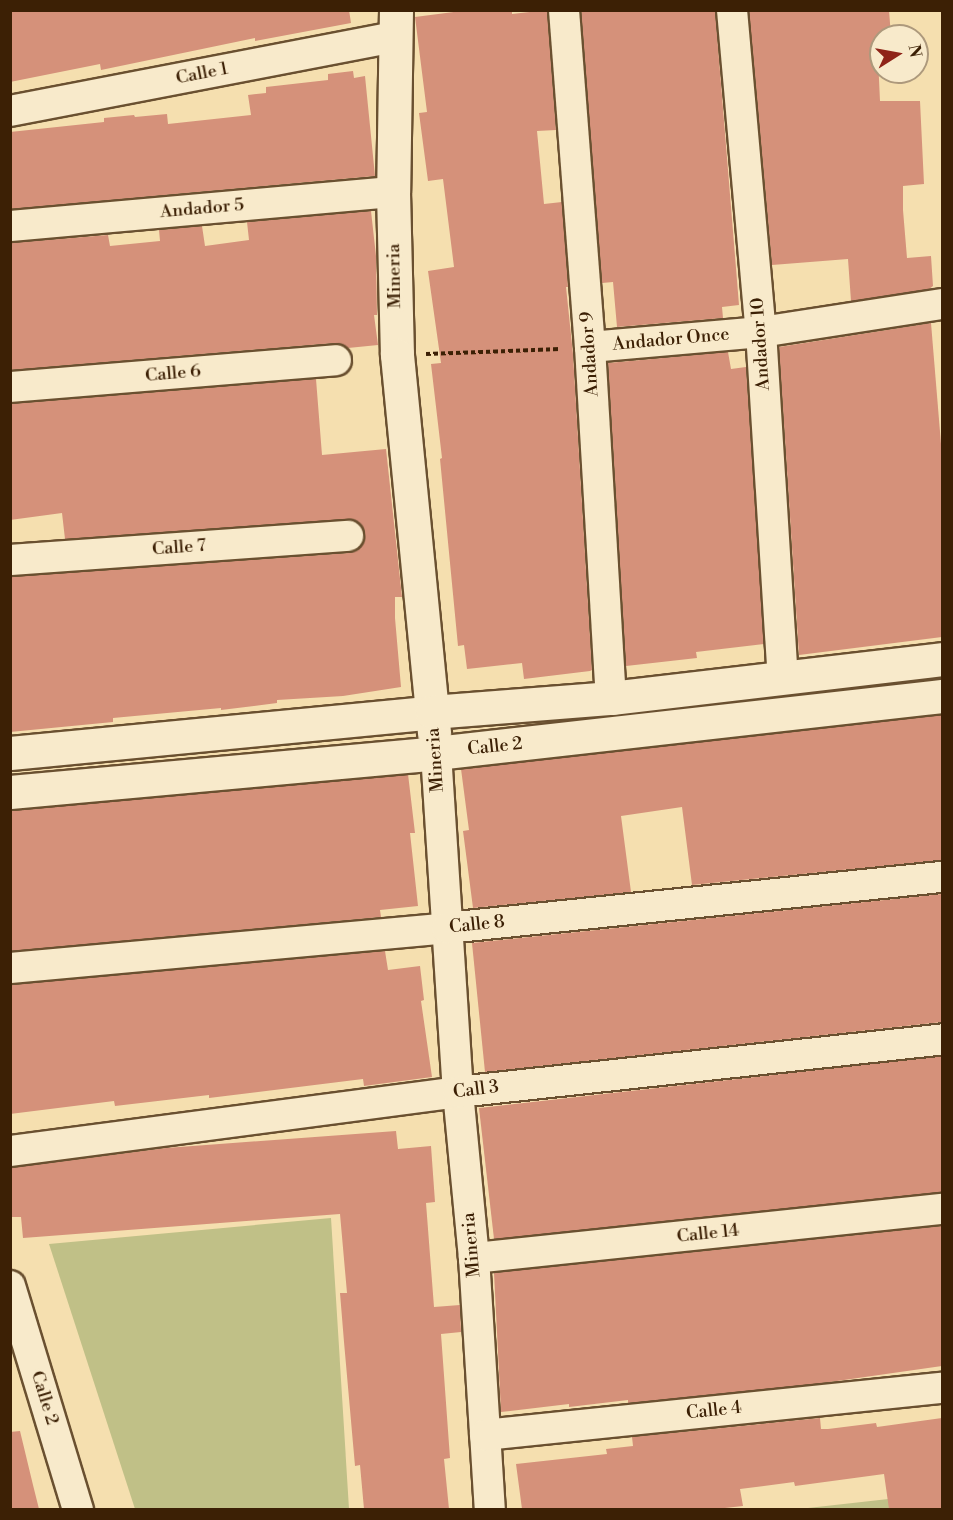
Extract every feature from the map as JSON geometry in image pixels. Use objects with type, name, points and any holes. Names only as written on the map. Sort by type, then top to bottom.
[{"type":"street","name":"Andador 9","points":[[564,10],[590,347],[611,698]]},
{"type":"street","name":"Andador 10","points":[[732,10],[761,332],[783,678]]},
{"type":"street","name":"Calle 1","points":[[10,111],[395,24]]},
{"type":"street","name":"Mineria","points":[[395,24],[393,192],[397,355],[436,753],[458,1092],[474,1258],[490,1509]]},
{"type":"street","name":"Andador 5","points":[[10,226],[393,192]]},
{"type":"street","name":"Andador Once","points":[[590,347],[761,332],[942,304]]},
{"type":"street","name":"Calle 6","points":[[10,387],[336,360]]},
{"type":"street","name":"Calle 7","points":[[10,560],[348,536]]},
{"type":"street","points":[[10,753],[432,712],[611,698],[942,659]]},
{"type":"street","name":"Calle 2","points":[[10,792],[436,753],[942,696]]},
{"type":"street","name":"Calle 8","points":[[10,968],[447,928],[942,877]]},
{"type":"street","name":"Call 3","points":[[10,1151],[458,1092],[942,1039]]},
{"type":"street","name":"Calle 14","points":[[474,1258],[942,1209]]},
{"type":"street","name":"Calle 2","points":[[11,1289],[78,1509]]},
{"type":"street","name":"Calle 4","points":[[485,1435],[942,1388]]},
{"type":"path","name":"Andador Once","points":[[397,355],[590,347]]},
{"type":"green space","points":[[331,1218],[349,1509],[135,1509],[49,1244]]},
{"type":"green space","points":[[942,1493],[942,1509],[799,1509]]},
{"type":"building","points":[[10,10],[349,10],[351,23],[255,41],[255,38],[101,70],[100,64],[10,82]]},
{"type":"building","points":[[469,10],[512,10],[512,14],[547,10],[556,130],[537,131],[544,204],[562,202],[592,670],[590,671],[524,679],[522,663],[467,669],[464,645],[458,646],[440,459],[442,458],[431,364],[441,363],[428,271],[454,267],[443,179],[428,181],[419,113],[427,112],[415,17]]},
{"type":"building","points":[[581,10],[715,10],[739,305],[722,307],[723,318],[617,327],[613,282],[602,283]]},
{"type":"building","points":[[749,10],[889,10],[890,24],[869,24],[869,84],[879,84],[880,101],[920,101],[924,184],[903,186],[903,210],[907,258],[931,256],[933,286],[929,289],[851,301],[848,259],[772,265]]},
{"type":"building","points":[[353,71],[354,78],[365,76],[375,176],[10,209],[10,132],[104,122],[104,118],[134,115],[135,117],[167,114],[168,124],[251,115],[248,95],[266,93],[266,87],[328,80],[328,74]]},
{"type":"building","points":[[371,211],[376,256],[377,315],[374,315],[378,345],[348,348],[335,343],[10,370],[10,243],[108,235],[110,246],[160,241],[159,230],[202,226],[205,246],[249,240],[247,222]]},
{"type":"building","points":[[931,323],[942,456],[942,637],[799,655],[779,347]]},
{"type":"building","points":[[728,352],[731,369],[746,367],[764,644],[696,652],[697,658],[626,666],[608,363]]},
{"type":"building","points":[[316,379],[322,455],[386,449],[402,597],[395,597],[401,687],[343,696],[277,700],[277,703],[221,710],[221,708],[113,718],[113,722],[10,732],[10,577],[349,553],[358,550],[365,535],[362,526],[355,520],[347,519],[65,539],[62,513],[10,520],[10,404]]},
{"type":"building","points":[[942,715],[942,860],[692,885],[682,807],[621,816],[631,892],[473,908],[463,831],[469,830],[461,769]]},
{"type":"building","points":[[408,774],[415,833],[410,833],[418,906],[380,910],[381,917],[10,951],[10,811]]},
{"type":"building","points":[[942,894],[942,1022],[485,1072],[472,943]]},
{"type":"building","points":[[385,951],[388,970],[420,966],[424,1000],[421,1001],[432,1077],[364,1086],[363,1079],[209,1098],[209,1095],[115,1106],[114,1101],[10,1114],[10,985]]},
{"type":"building","points":[[942,1056],[942,1192],[494,1239],[479,1108]]},
{"type":"building","points":[[396,1131],[398,1149],[431,1146],[435,1202],[426,1203],[434,1307],[460,1305],[461,1332],[441,1334],[450,1458],[444,1459],[449,1509],[364,1509],[360,1465],[355,1466],[340,1293],[347,1293],[340,1214],[23,1238],[21,1217],[10,1217],[10,1168],[166,1148]]},
{"type":"building","points":[[942,1226],[942,1366],[816,1384],[628,1403],[628,1400],[569,1407],[569,1404],[501,1412],[494,1273]]},
{"type":"building","points":[[820,1418],[821,1429],[828,1429],[876,1423],[877,1427],[942,1418],[942,1509],[889,1509],[884,1474],[795,1486],[794,1482],[740,1489],[743,1506],[716,1509],[522,1509],[516,1464],[607,1454],[606,1449],[633,1446],[632,1437]]},
{"type":"building","points":[[20,1431],[39,1509],[10,1509],[10,1432]]}]
